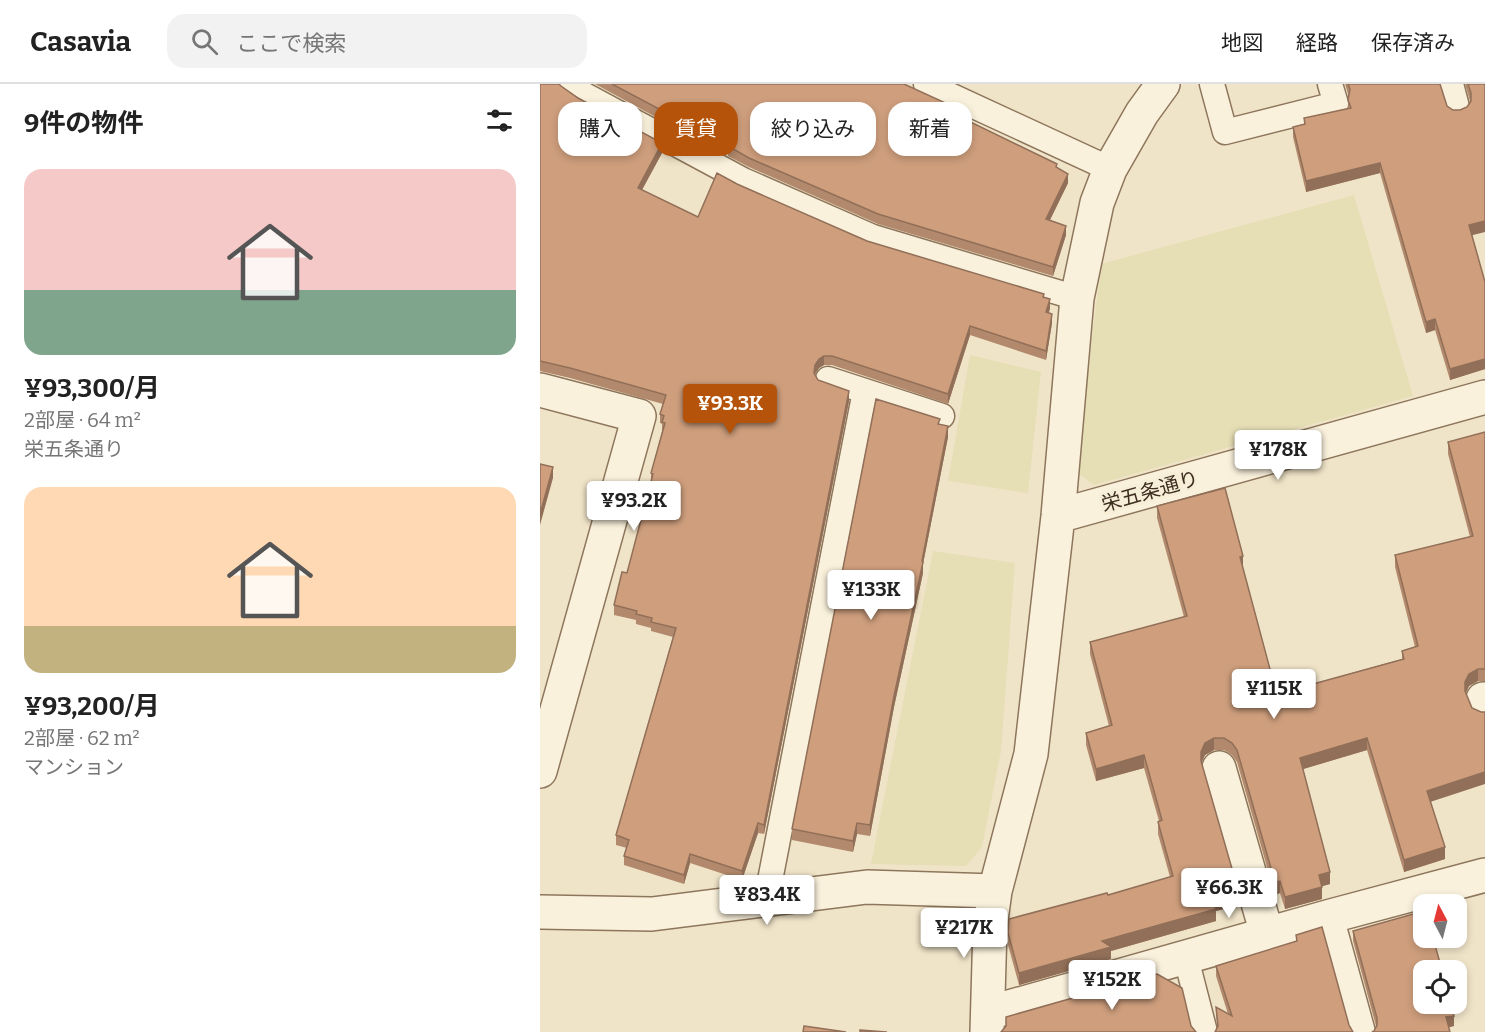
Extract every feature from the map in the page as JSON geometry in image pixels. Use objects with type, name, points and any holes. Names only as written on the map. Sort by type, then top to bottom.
[{"type":"street","points":[[1163,84],[1142,113],[1110,169],[1097,203],[1077,298],[1058,516],[1031,754],[995,891],[990,927],[987,1023],[1186,958],[1485,875]]},
{"type":"street","points":[[540,390],[639,416],[540,771]]},
{"type":"street","name":"栄五条通り","points":[[1058,516],[1485,397]]},
{"type":"street","points":[[1219,768],[1267,934]]},
{"type":"street","points":[[540,912],[652,914],[867,887],[995,891]]},
{"type":"lane","points":[[569,84],[585,95],[743,180],[873,237],[1077,298]]},
{"type":"lane","points":[[926,84],[1110,169]]},
{"type":"lane","points":[[1212,84],[1225,132],[1336,104],[1330,84]]},
{"type":"lane","points":[[828,379],[942,416]]},
{"type":"lane","points":[[766,901],[865,392]]},
{"type":"lane","points":[[1331,916],[1363,1032]]},
{"type":"lane","points":[[1186,958],[1205,1032]]},
{"type":"shaded area","points":[[1354,195],[1413,396],[1094,485],[1076,472],[1101,264]]},
{"type":"shaded area","points":[[970,355],[1041,372],[1028,493],[948,481]]},
{"type":"shaded area","points":[[933,551],[1015,563],[1001,751],[982,847],[966,866],[871,864]]},
{"type":"building","points":[[540,84],[559,84],[585,102],[558,102],[558,156],[642,156],[642,132],[654,139],[655,156],[638,188],[698,217],[717,173],[867,241],[1044,294],[1043,297],[1050,299],[1046,312],[1052,314],[1046,351],[970,326],[948,394],[832,356],[824,356],[815,365],[814,373],[818,380],[849,391],[764,825],[758,823],[742,871],[690,854],[684,875],[624,856],[629,840],[616,835],[676,628],[651,622],[652,618],[636,614],[637,611],[614,605],[622,572],[627,573],[653,474],[651,473],[665,423],[662,422],[664,416],[660,414],[666,395],[540,361]]},
{"type":"building","points":[[612,84],[904,84],[943,102],[888,102],[888,156],[972,156],[972,123],[1057,164],[1056,167],[1068,174],[1046,219],[1066,226],[1053,267],[878,214],[749,158],[738,152],[738,102],[654,102],[654,106]]},
{"type":"building","points":[[1348,84],[1440,84],[1447,106],[1453,110],[1460,110],[1467,107],[1471,101],[1468,84],[1485,84],[1485,221],[1469,225],[1485,282],[1485,359],[1450,369],[1435,319],[1426,322],[1380,163],[1306,181],[1293,127],[1305,124],[1304,118],[1351,108],[1348,100],[1350,89]]},
{"type":"building","points":[[876,399],[940,419],[938,424],[948,426],[870,825],[857,823],[853,841],[792,829]]},
{"type":"building","points":[[1485,432],[1485,669],[1478,669],[1469,674],[1465,682],[1465,691],[1472,708],[1485,712],[1485,772],[1427,791],[1445,847],[1404,860],[1367,738],[1300,758],[1330,872],[1319,875],[1322,887],[1285,897],[1280,881],[1275,882],[1237,750],[1224,738],[1214,738],[1205,743],[1201,752],[1201,761],[1239,893],[1213,900],[1216,909],[1102,941],[1111,947],[1019,973],[1008,933],[1009,919],[1107,893],[1108,895],[1173,876],[1158,822],[1162,820],[1144,755],[1096,769],[1086,733],[1112,725],[1090,642],[1187,616],[1157,506],[1225,488],[1243,556],[1240,557],[1274,684],[1281,682],[1284,692],[1404,659],[1402,651],[1418,646],[1395,555],[1473,536],[1448,442]]},
{"type":"building","points":[[540,464],[553,467],[540,514]]},
{"type":"building","points":[[1413,914],[1413,948],[1436,948],[1439,960],[1413,960],[1413,1014],[1453,1014],[1454,1016],[1446,1017],[1450,1032],[1372,1032],[1377,1025],[1377,1018],[1353,931]]},
{"type":"building","points":[[1322,927],[1349,1025],[1353,1032],[1215,1032],[1218,1026],[1216,1007],[1232,1016],[1216,966],[1297,941],[1296,935]]},
{"type":"building","points":[[1157,974],[1182,988],[1191,1026],[1196,1032],[1001,1032],[1006,1026],[1006,1017]]},
{"type":"building","points":[[804,1026],[846,1032],[803,1032]]},
{"type":"building","points":[[860,1030],[887,1032],[860,1032]]}]
